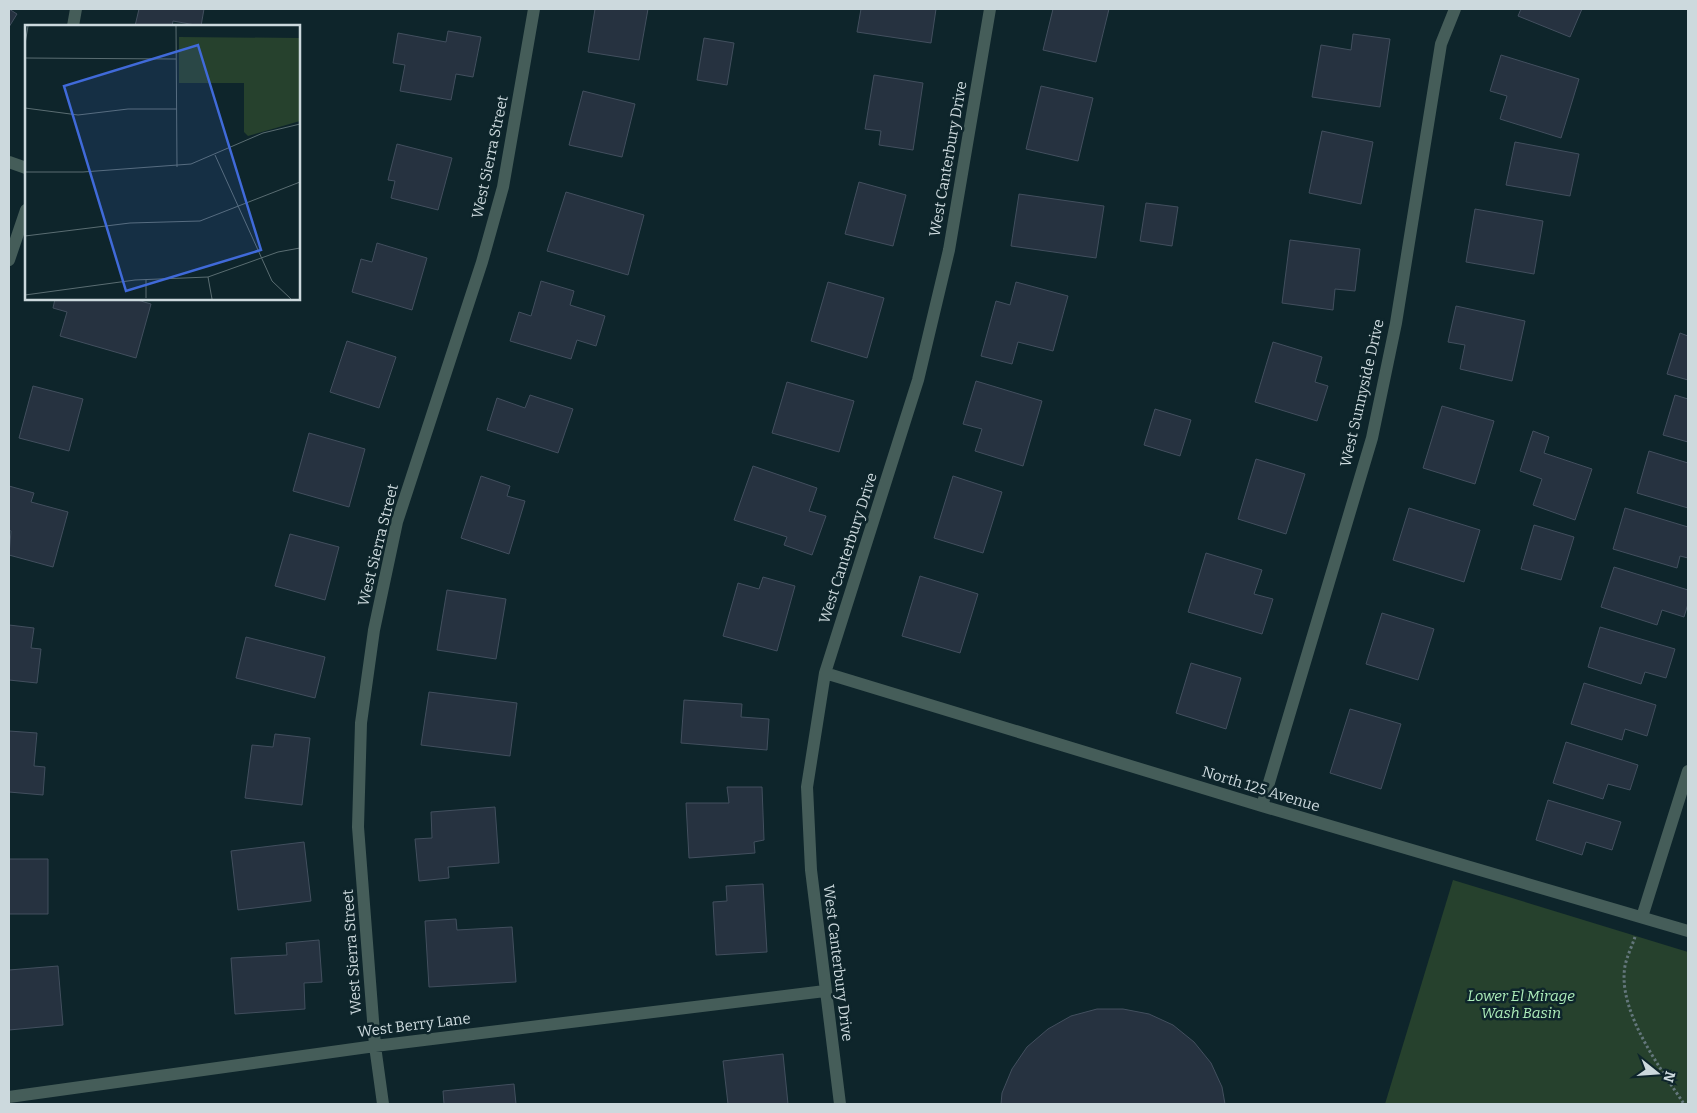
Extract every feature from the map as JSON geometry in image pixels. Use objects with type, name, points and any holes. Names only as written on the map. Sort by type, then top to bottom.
[{"type":"street","points":[[73,25],[76,9]]},
{"type":"street","name":"West Sierra Street","points":[[383,1104],[375,1046],[358,827],[361,723],[374,630],[397,522],[482,262],[503,186],[534,9]]},
{"type":"street","name":"West Canterbury Drive","points":[[840,1104],[810,870],[807,787],[825,673],[918,380],[952,234],[990,9]]},
{"type":"street","name":"West Sunnyside Drive","points":[[1262,806],[1372,438],[1396,323],[1441,44],[1456,9]]},
{"type":"street","points":[[9,162],[25,168]]},
{"type":"street","points":[[9,260],[25,213]]},
{"type":"street","name":"North 125 Avenue","points":[[825,673],[1262,806],[1688,931]]},
{"type":"street","points":[[1642,917],[1688,771]]},
{"type":"street","name":"West Berry Lane","points":[[9,1097],[375,1046],[825,990]]},
{"type":"path","points":[[1642,917],[1625,967],[1627,999],[1639,1031],[1684,1104]]},
{"type":"green space","name":"Lower El Mirage Wash Basin","points":[[1453,880],[1688,952],[1688,1104],[1385,1104]]},
{"type":"building","points":[[9,9],[17,14],[9,27]]},
{"type":"building","points":[[139,9],[204,9],[201,25],[173,21],[172,25],[135,25]]},
{"type":"building","points":[[595,9],[648,9],[639,60],[588,52]]},
{"type":"building","points":[[861,9],[936,9],[931,43],[857,32]]},
{"type":"building","points":[[1053,9],[1109,9],[1096,62],[1043,50]]},
{"type":"building","points":[[1521,9],[1582,9],[1570,37],[1518,16]]},
{"type":"building","points":[[448,31],[481,37],[473,77],[456,74],[451,100],[400,91],[405,65],[393,63],[398,33],[446,42]]},
{"type":"building","points":[[1353,34],[1390,39],[1380,107],[1312,97],[1321,45],[1351,50]]},
{"type":"building","points":[[704,38],[734,43],[727,85],[697,80]]},
{"type":"building","points":[[1501,55],[1579,79],[1561,138],[1500,119],[1507,96],[1490,91]]},
{"type":"building","points":[[874,75],[923,83],[913,150],[879,145],[881,131],[865,129]]},
{"type":"building","points":[[1041,86],[1093,98],[1078,161],[1026,149]]},
{"type":"building","points":[[583,91],[635,104],[622,157],[569,145]]},
{"type":"building","points":[[1322,131],[1373,142],[1361,204],[1309,193]]},
{"type":"building","points":[[1515,142],[1579,154],[1570,196],[1506,185]]},
{"type":"building","points":[[397,144],[452,158],[438,210],[391,198],[395,181],[388,180]]},
{"type":"building","points":[[859,182],[906,195],[893,246],[845,234]]},
{"type":"building","points":[[566,192],[644,215],[628,275],[547,251]]},
{"type":"building","points":[[1019,194],[1104,206],[1096,258],[1011,246]]},
{"type":"building","points":[[1146,203],[1178,207],[1172,246],[1140,241]]},
{"type":"building","points":[[1475,209],[1543,221],[1534,274],[1466,262]]},
{"type":"building","points":[[1290,240],[1360,249],[1355,291],[1335,289],[1333,310],[1282,303]]},
{"type":"building","points":[[377,243],[427,258],[412,310],[352,292],[361,259],[372,262]]},
{"type":"building","points":[[541,281],[574,291],[570,305],[605,316],[596,346],[577,340],[571,359],[510,341],[519,312],[531,316]]},
{"type":"building","points":[[828,282],[884,298],[867,358],[811,341]]},
{"type":"building","points":[[1016,282],[1068,296],[1053,351],[1018,342],[1012,364],[981,356],[996,301],[1010,305]]},
{"type":"building","points":[[55,300],[137,300],[151,304],[136,358],[60,336],[67,312],[53,308]]},
{"type":"building","points":[[1456,306],[1525,321],[1512,381],[1460,369],[1465,345],[1448,342]]},
{"type":"building","points":[[1680,333],[1688,336],[1688,380],[1667,374]]},
{"type":"building","points":[[347,341],[396,357],[379,408],[330,392]]},
{"type":"building","points":[[1273,342],[1322,357],[1315,382],[1328,386],[1317,421],[1255,402]]},
{"type":"building","points":[[976,381],[1042,401],[1023,466],[975,451],[982,429],[963,424]]},
{"type":"building","points":[[787,382],[854,401],[839,452],[772,433]]},
{"type":"building","points":[[33,386],[83,399],[69,451],[19,438]]},
{"type":"building","points":[[530,395],[573,409],[558,453],[487,430],[497,398],[525,408]]},
{"type":"building","points":[[1675,395],[1688,399],[1688,442],[1663,435]]},
{"type":"building","points":[[1442,406],[1494,421],[1475,484],[1423,468]]},
{"type":"building","points":[[1155,409],[1191,420],[1180,456],[1144,445]]},
{"type":"building","points":[[1533,431],[1549,437],[1544,453],[1592,469],[1575,520],[1533,505],[1542,479],[1520,471]]},
{"type":"building","points":[[309,433],[365,449],[349,507],[293,491]]},
{"type":"building","points":[[1649,451],[1688,463],[1688,508],[1637,493]]},
{"type":"building","points":[[1256,459],[1305,474],[1286,534],[1238,519]]},
{"type":"building","points":[[753,466],[817,488],[809,511],[826,516],[812,555],[784,545],[787,537],[734,520]]},
{"type":"building","points":[[481,476],[510,486],[507,496],[525,501],[509,554],[461,538]]},
{"type":"building","points":[[953,476],[1002,492],[983,553],[934,538]]},
{"type":"building","points":[[9,486],[34,493],[31,502],[68,512],[53,567],[9,555],[11,531],[9,530]]},
{"type":"building","points":[[1409,508],[1480,530],[1464,582],[1393,560]]},
{"type":"building","points":[[1625,508],[1688,527],[1688,558],[1680,556],[1677,568],[1613,549]]},
{"type":"building","points":[[1534,525],[1574,537],[1561,580],[1521,569]]},
{"type":"building","points":[[290,534],[339,547],[325,600],[275,586]]},
{"type":"building","points":[[1206,553],[1262,570],[1254,594],[1273,599],[1262,634],[1188,612]]},
{"type":"building","points":[[1614,567],[1688,590],[1688,604],[1684,617],[1662,610],[1657,625],[1601,607]]},
{"type":"building","points":[[920,576],[978,594],[960,653],[902,636]]},
{"type":"building","points":[[763,577],[795,586],[777,651],[723,636],[738,583],[759,589]]},
{"type":"building","points":[[447,590],[506,599],[496,659],[437,650]]},
{"type":"building","points":[[1382,613],[1434,629],[1418,680],[1366,664]]},
{"type":"building","points":[[9,625],[34,628],[31,648],[41,649],[37,683],[9,680]]},
{"type":"building","points":[[1600,627],[1675,649],[1666,678],[1645,672],[1641,684],[1588,667]]},
{"type":"building","points":[[246,637],[325,657],[315,698],[236,678]]},
{"type":"building","points":[[1191,663],[1241,678],[1226,729],[1176,713]]},
{"type":"building","points":[[1584,683],[1656,705],[1647,736],[1625,729],[1622,740],[1571,724]]},
{"type":"building","points":[[429,692],[517,703],[510,756],[421,745]]},
{"type":"building","points":[[684,700],[742,704],[741,717],[769,719],[767,750],[681,743]]},
{"type":"building","points":[[1350,709],[1401,724],[1381,789],[1330,773]]},
{"type":"building","points":[[9,731],[37,733],[34,766],[45,767],[43,795],[9,792]]},
{"type":"building","points":[[275,734],[310,738],[302,805],[245,798],[252,745],[273,747]]},
{"type":"building","points":[[1566,742],[1638,765],[1630,790],[1608,784],[1603,799],[1553,783]]},
{"type":"building","points":[[727,787],[762,787],[764,840],[754,842],[755,853],[689,858],[686,803],[729,803]]},
{"type":"building","points":[[1548,800],[1621,822],[1612,850],[1586,842],[1582,855],[1536,840]]},
{"type":"building","points":[[495,807],[499,863],[448,867],[449,878],[419,881],[415,839],[432,838],[431,812]]},
{"type":"building","points":[[304,842],[311,901],[238,910],[231,851]]},
{"type":"building","points":[[9,859],[48,859],[48,914],[9,914]]},
{"type":"building","points":[[763,884],[767,952],[716,955],[713,902],[727,901],[726,886]]},
{"type":"building","points":[[456,919],[457,930],[512,927],[516,982],[429,987],[425,921]]},
{"type":"building","points":[[319,940],[322,982],[304,983],[305,1009],[235,1014],[231,958],[287,955],[286,943]]},
{"type":"building","points":[[58,966],[63,1025],[9,1030],[9,970]]},
{"type":"building","points":[[1097,1009],[1123,1009],[1149,1014],[1173,1025],[1194,1042],[1211,1063],[1222,1087],[1225,1104],[1001,1104],[1002,1093],[1012,1069],[1027,1047],[1048,1029],[1071,1016]]},
{"type":"building","points":[[783,1054],[788,1104],[728,1104],[723,1061]]},
{"type":"building","points":[[514,1084],[516,1104],[444,1104],[443,1091]]}]
